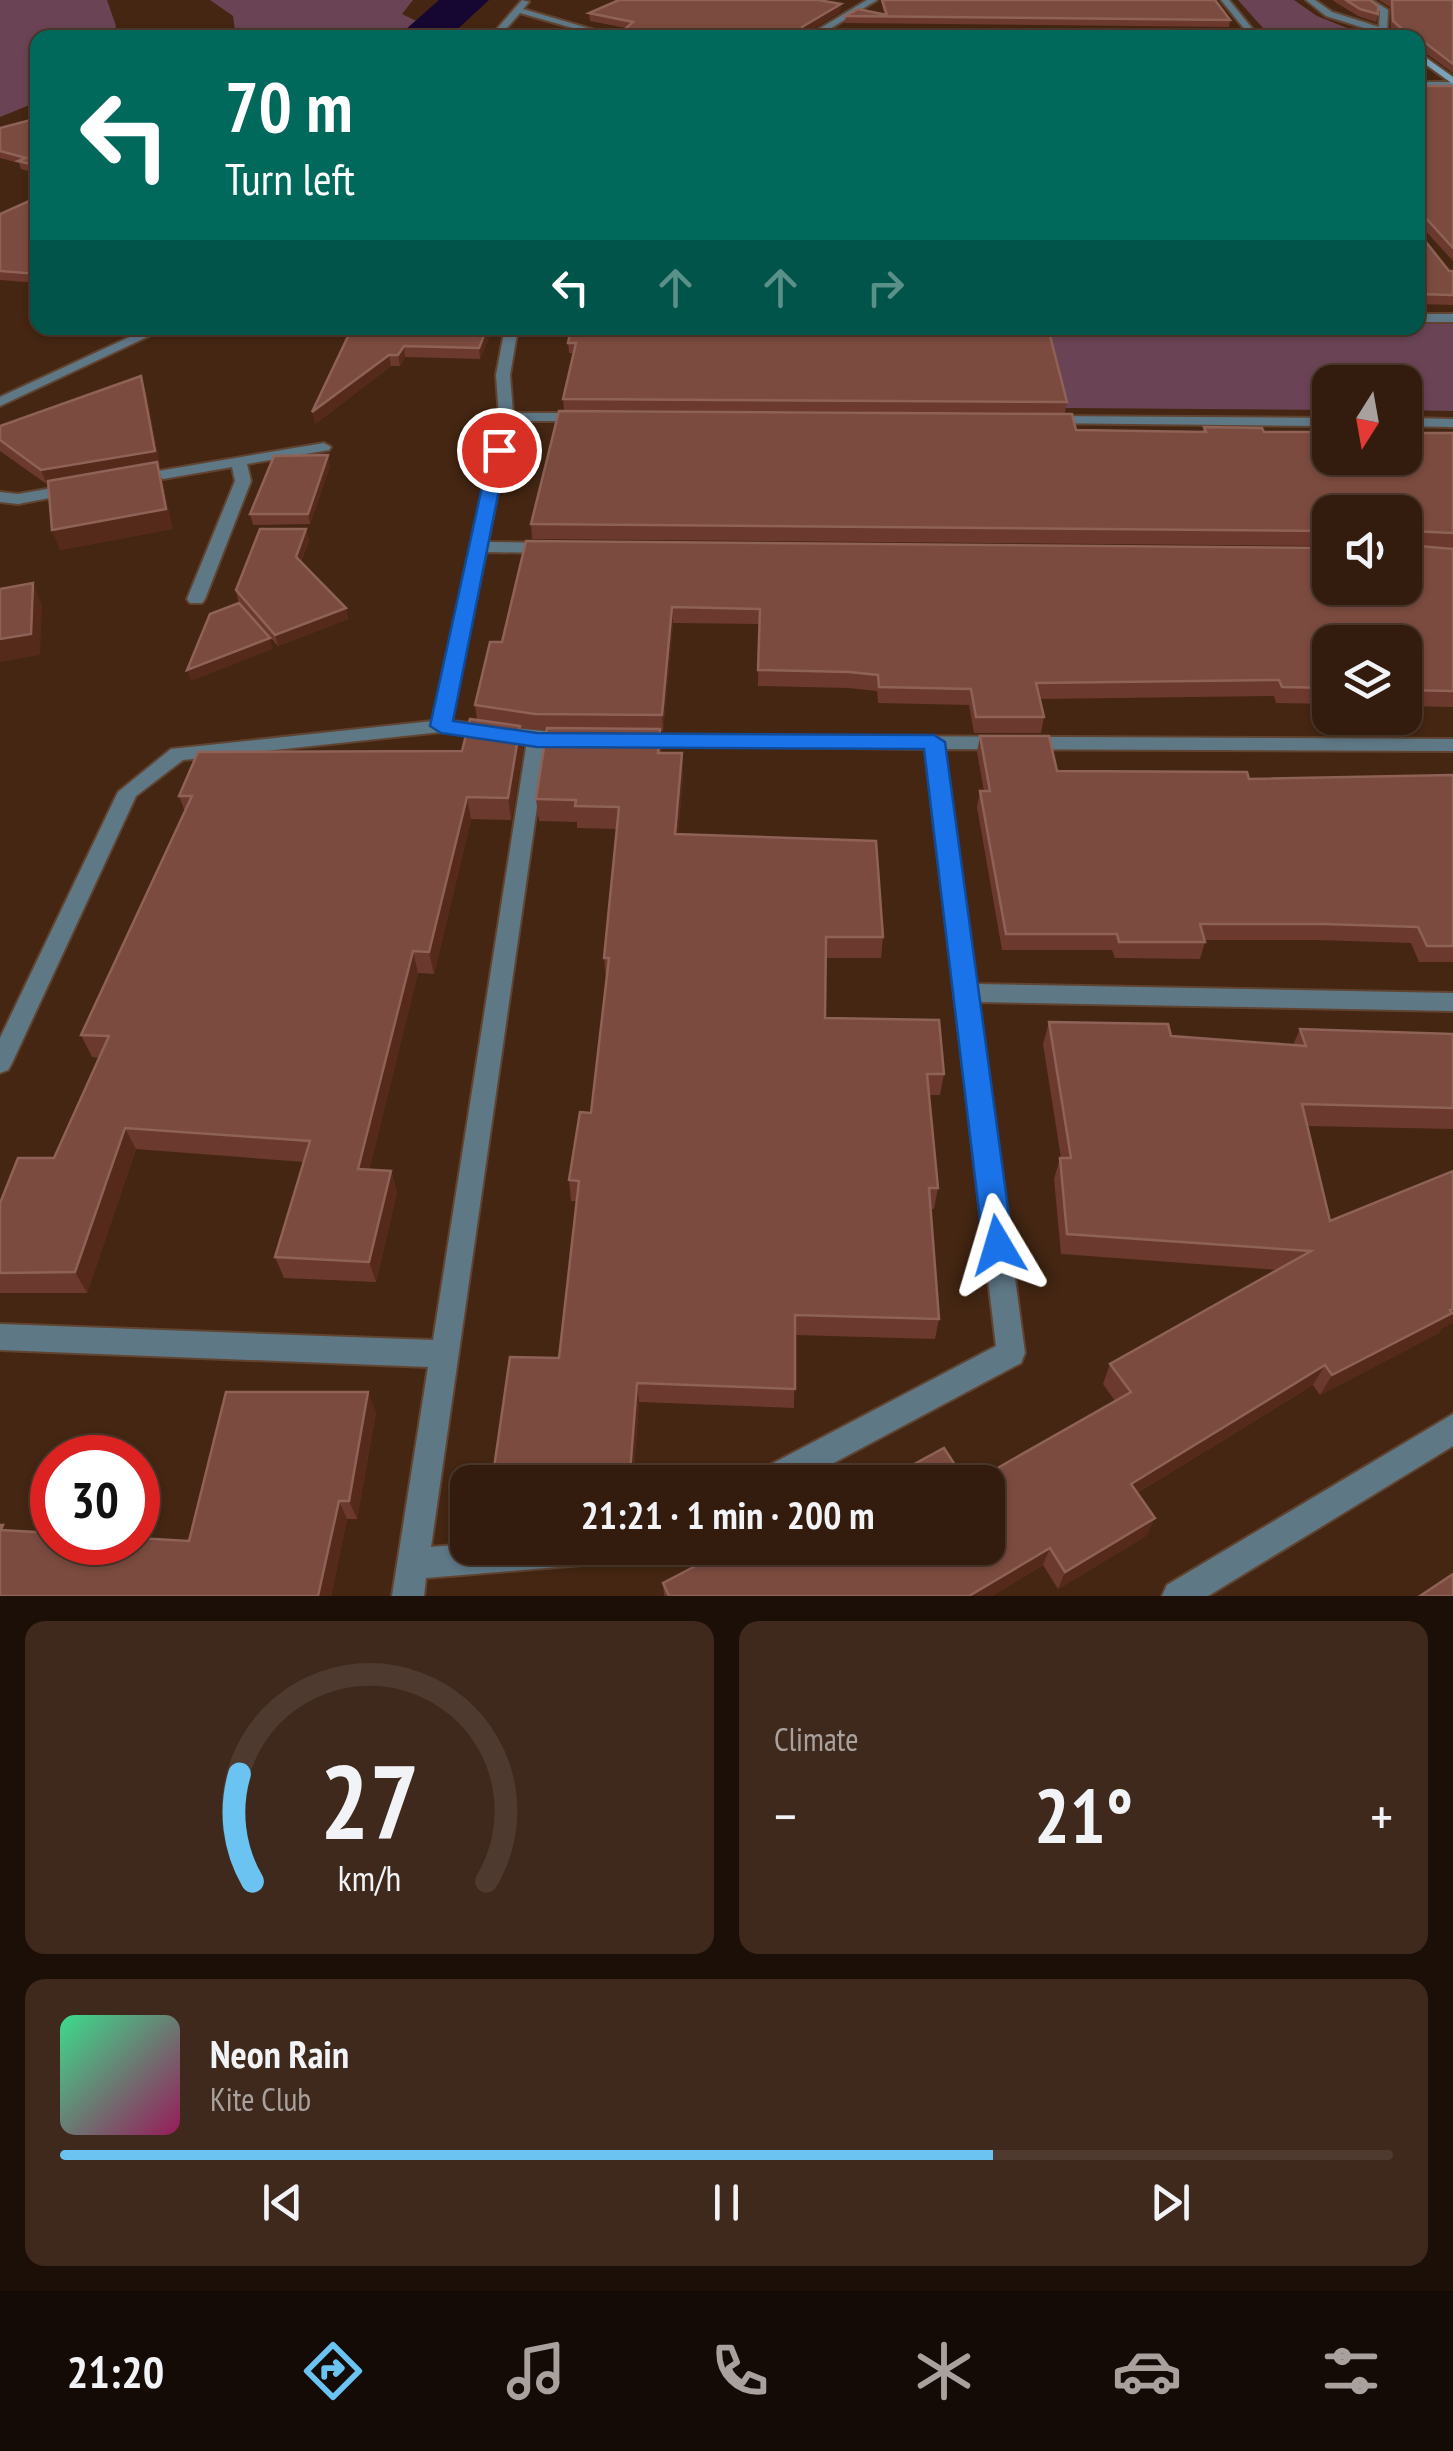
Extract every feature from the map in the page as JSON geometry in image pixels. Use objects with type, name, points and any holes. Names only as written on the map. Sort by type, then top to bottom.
[{"type":"street","points":[[500,30],[527,0]]},
{"type":"street","points":[[820,30],[873,0]]},
{"type":"street","points":[[1224,0],[1250,30]]},
{"type":"street","points":[[1310,0],[1329,14],[1376,30]]},
{"type":"street","points":[[1366,0],[1384,10],[1387,30]]},
{"type":"street","points":[[518,10],[587,30]]},
{"type":"street","points":[[1425,61],[1453,83]]},
{"type":"street","points":[[1425,85],[1453,83]]},
{"type":"street","points":[[1425,318],[1453,318]]},
{"type":"street","points":[[0,402],[144,335]]},
{"type":"street","points":[[441,726],[506,417],[502,375],[510,335]]},
{"type":"street","points":[[506,417],[604,418]]},
{"type":"street","points":[[1036,420],[1312,422]]},
{"type":"street","points":[[1422,422],[1453,422]]},
{"type":"street","points":[[110,483],[324,447]]},
{"type":"street","points":[[196,599],[242,481],[240,462]]},
{"type":"street","points":[[0,497],[18,499],[92,486]]},
{"type":"street","points":[[478,547],[558,548]]},
{"type":"street","points":[[0,1063],[128,792],[178,754],[441,726],[537,740],[1453,745]]},
{"type":"street","points":[[408,1596],[537,740]]},
{"type":"street","points":[[801,1465],[1012,1353],[934,742]]},
{"type":"street","points":[[966,993],[1453,1002]]},
{"type":"street","points":[[0,1338],[446,1354]]},
{"type":"street","points":[[1178,1596],[1453,1429]]},
{"type":"street","points":[[413,1564],[450,1561]]},
{"type":"shaded area","points":[[0,0],[107,0],[115,30],[30,30],[30,105],[0,117]]},
{"type":"shaded area","points":[[210,0],[413,0],[402,14],[435,30],[235,30],[233,16]]},
{"type":"shaded area","points":[[1238,0],[1294,0],[1317,16],[1352,30],[1265,30]]},
{"type":"shaded area","points":[[1425,324],[1453,324],[1453,411],[1422,410],[1422,365],[1312,365],[1312,410],[1065,408],[1040,335],[1425,335]]},
{"type":"building","points":[[619,0],[818,0],[841,4],[803,30],[624,30],[633,22],[589,13]]},
{"type":"building","points":[[882,0],[1215,0],[1230,20],[846,16],[858,9],[887,15]]},
{"type":"building","points":[[1346,0],[1370,0],[1378,6],[1378,14],[1360,9]]},
{"type":"building","points":[[1392,0],[1453,0],[1453,64],[1425,43],[1425,30],[1403,30],[1393,21]]},
{"type":"building","points":[[1425,86],[1453,86],[1453,248],[1425,217]]},
{"type":"building","points":[[30,120],[30,164],[18,161],[26,158],[0,151],[0,128]]},
{"type":"building","points":[[30,201],[30,273],[0,271],[0,214]]},
{"type":"building","points":[[1425,241],[1453,271],[1453,295],[1425,294]]},
{"type":"building","points":[[349,335],[484,335],[479,348],[404,346],[398,355],[389,355],[312,412]]},
{"type":"building","points":[[570,335],[1050,335],[1067,402],[563,399],[576,343],[568,343]]},
{"type":"building","points":[[141,376],[155,451],[41,470],[0,440],[0,426]]},
{"type":"building","points":[[559,411],[1072,414],[1076,430],[1206,432],[1204,427],[1312,432],[1312,475],[1422,475],[1422,433],[1453,433],[1453,533],[1422,532],[1422,495],[1312,495],[1312,531],[531,524]]},
{"type":"building","points":[[328,455],[308,514],[250,514],[274,456]]},
{"type":"building","points":[[157,462],[166,509],[52,530],[48,481]]},
{"type":"building","points":[[260,529],[306,529],[296,557],[346,608],[275,635],[236,590]]},
{"type":"building","points":[[526,541],[1312,548],[1312,605],[1422,605],[1422,546],[1453,549],[1453,691],[1422,690],[1422,625],[1312,625],[1312,688],[1282,687],[1279,680],[1036,683],[1044,717],[976,717],[971,689],[879,687],[878,675],[758,670],[760,609],[672,607],[662,715],[535,714],[475,705],[490,642],[502,642]]},
{"type":"building","points":[[33,583],[31,634],[0,639],[0,589]]},
{"type":"building","points":[[239,603],[270,638],[187,670],[210,614]]},
{"type":"building","points":[[470,719],[520,726],[508,798],[467,797],[429,952],[413,951],[358,1169],[391,1171],[369,1262],[275,1257],[310,1141],[125,1128],[75,1272],[0,1273],[0,1203],[18,1158],[54,1158],[109,1036],[81,1035],[192,796],[179,796],[198,752],[462,751]]},
{"type":"building","points":[[547,728],[660,729],[658,753],[682,753],[675,834],[876,841],[883,937],[826,937],[825,1018],[939,1020],[944,1074],[927,1074],[938,1188],[929,1188],[939,1319],[795,1315],[795,1389],[637,1383],[631,1465],[494,1465],[510,1357],[559,1358],[579,1181],[569,1180],[580,1112],[591,1113],[609,958],[604,958],[619,807],[575,806],[576,800],[536,799]]},
{"type":"building","points":[[980,736],[1049,736],[1057,771],[1247,772],[1249,779],[1453,775],[1453,946],[1427,946],[1418,927],[1324,924],[1200,924],[1205,942],[1119,942],[1117,934],[1006,934],[980,791],[990,791]]},
{"type":"building","points":[[1049,1022],[1168,1024],[1171,1036],[1306,1046],[1300,1029],[1453,1034],[1453,1108],[1302,1104],[1330,1221],[1453,1171],[1452,1313],[1332,1375],[1325,1365],[1131,1484],[1155,1518],[1065,1572],[1050,1548],[969,1596],[669,1596],[663,1583],[697,1565],[1005,1565],[1003,1465],[1131,1392],[1110,1364],[1311,1251],[1067,1234],[1060,1158],[1071,1158]]},
{"type":"building","points":[[226,1392],[368,1392],[349,1501],[339,1501],[318,1596],[0,1596],[0,1525],[1,1530],[30,1532],[30,1565],[160,1565],[160,1539],[189,1541]]},
{"type":"building","points":[[944,1448],[955,1465],[912,1465]]},
{"type":"building","points":[[1453,1574],[1453,1596],[1420,1596]]},
{"type":"waterway","points":[[429,30],[467,0]]},
{"type":"route","points":[[499,450],[441,726],[537,740],[934,742],[998,1245]]}]
